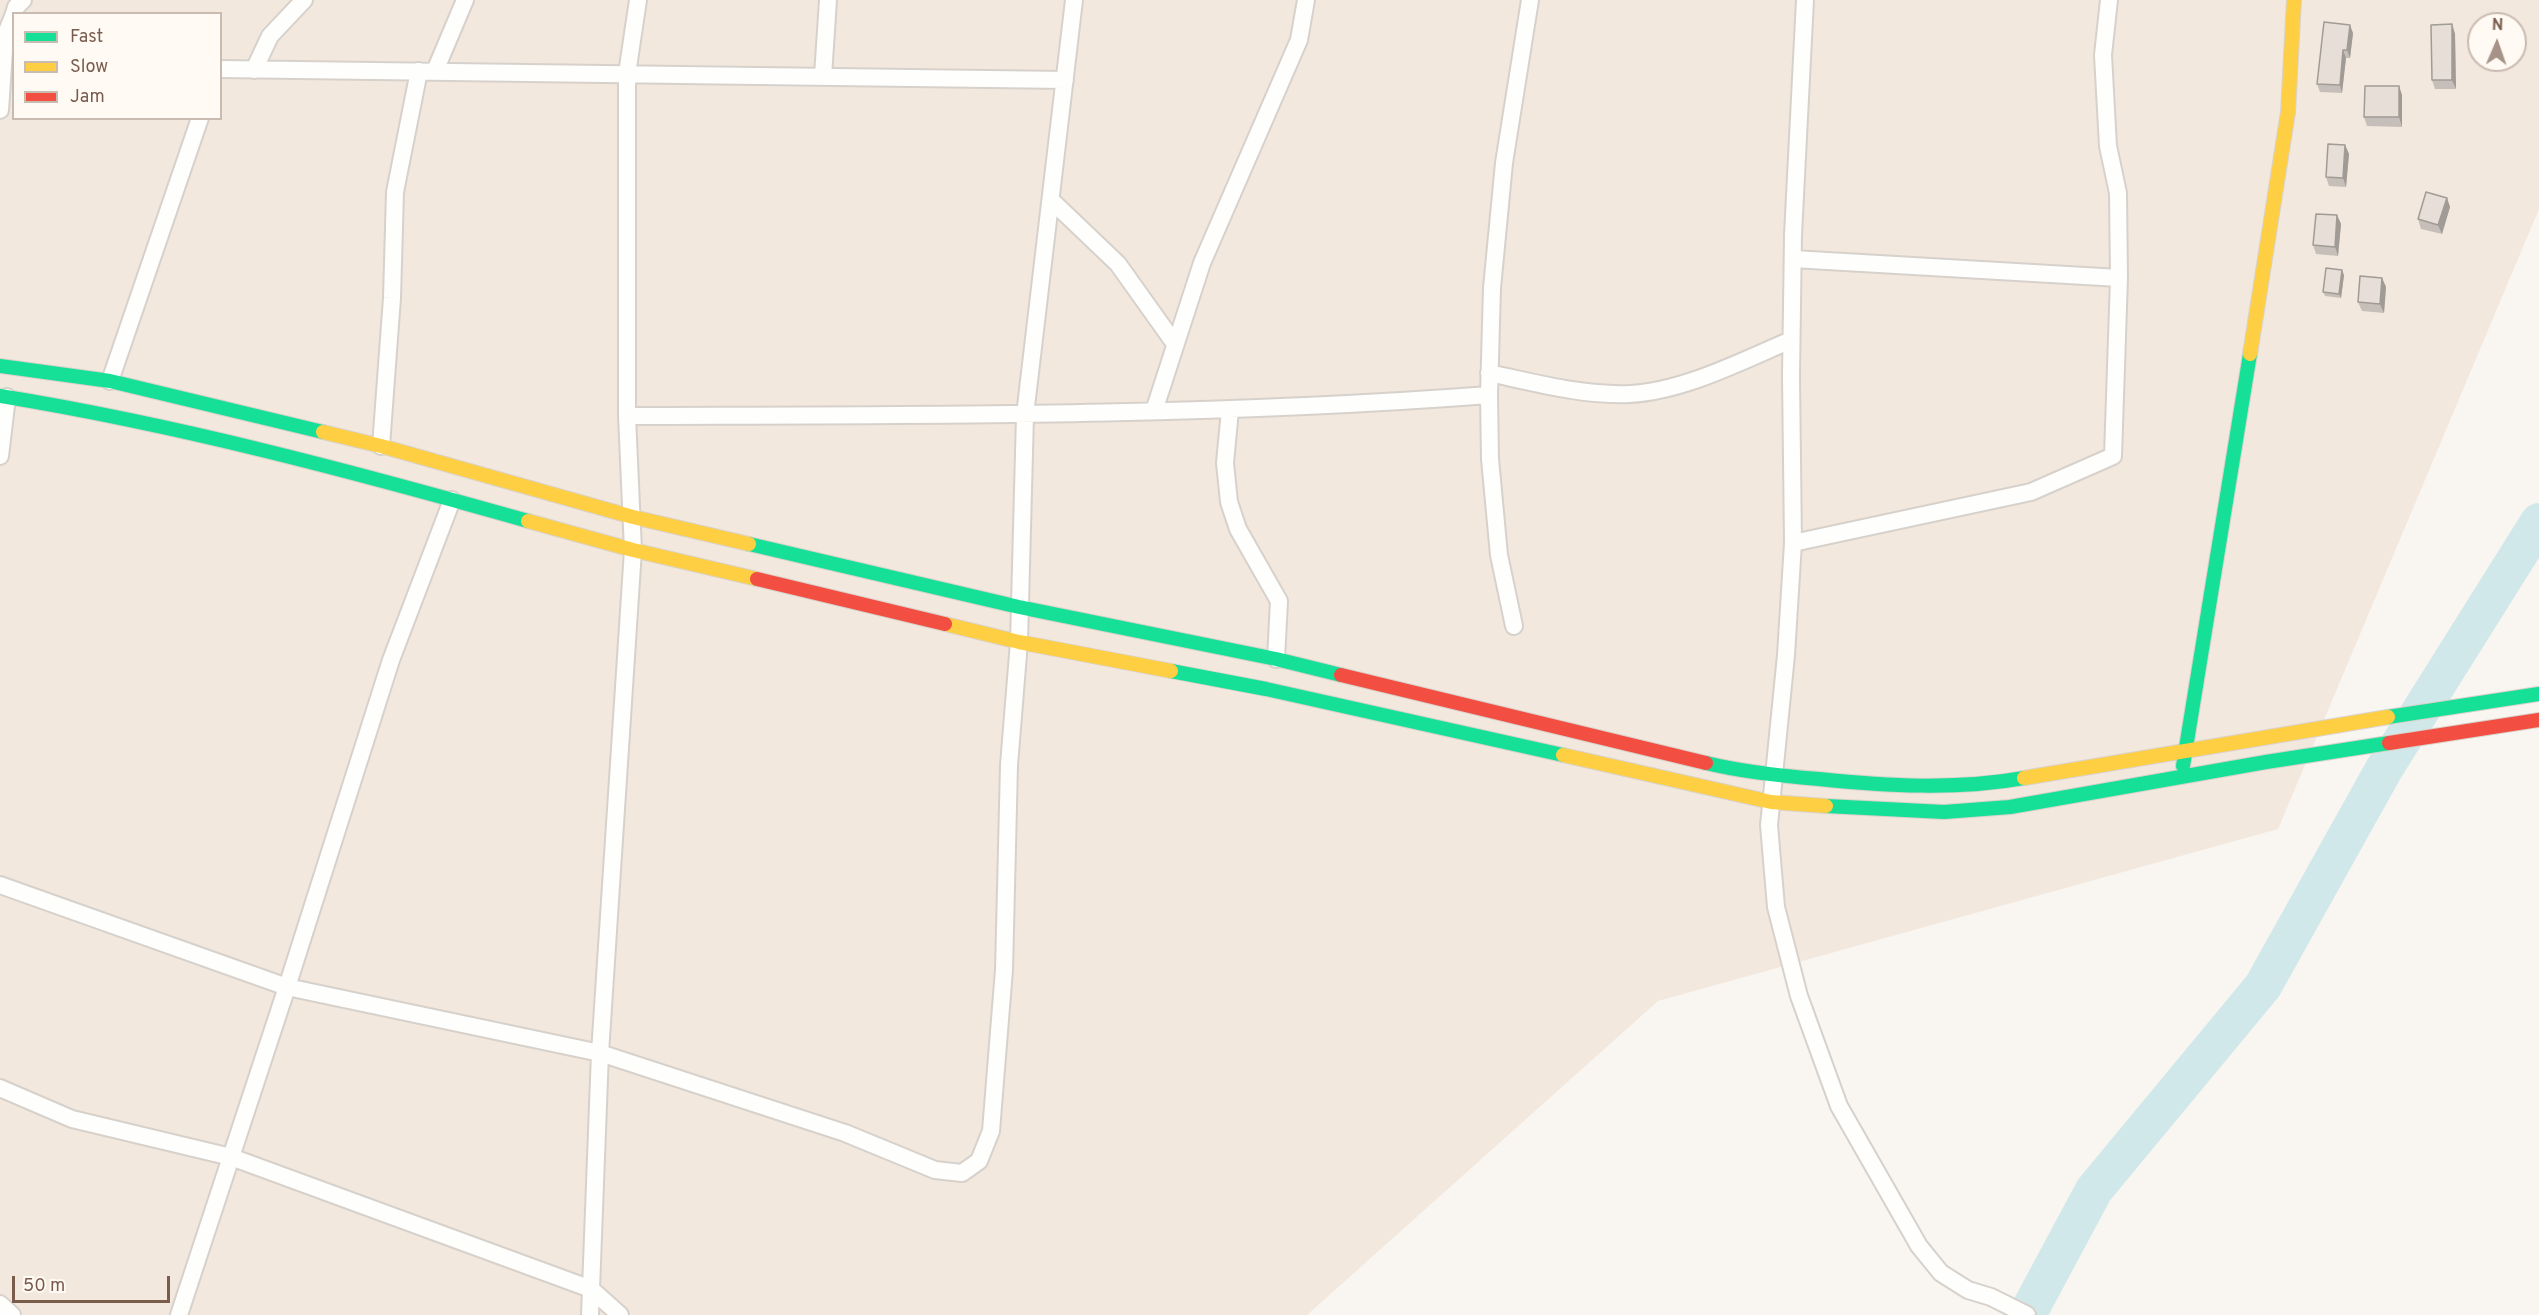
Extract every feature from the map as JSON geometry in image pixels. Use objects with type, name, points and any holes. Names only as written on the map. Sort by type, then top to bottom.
[{"type":"main road","points":[[2181,778],[2225,517],[2288,112],[2294,0]]},
{"type":"main road","points":[[0,366],[110,381],[381,446],[633,517],[1019,607],[1276,659],[1727,768],[1774,775],[1876,785],[1944,785],[2009,781],[2275,735],[2539,694]]},
{"type":"main road","points":[[4,397],[92,411],[224,440],[369,476],[633,550],[1019,642],[1266,689],[1772,802],[1944,813],[2010,807],[2266,762],[2539,720]]},
{"type":"street","points":[[15,12],[23,0]]},
{"type":"street","points":[[254,70],[270,36],[304,0]]},
{"type":"street","points":[[381,446],[392,298],[395,192],[427,71],[465,0]]},
{"type":"street","points":[[590,1315],[600,1053],[633,550],[627,416],[627,74],[638,0]]},
{"type":"street","points":[[823,76],[828,0]]},
{"type":"street","points":[[0,885],[287,987],[600,1053],[844,1133],[935,1170],[962,1173],[979,1161],[991,1131],[1004,970],[1009,765],[1019,642],[1025,415],[1074,0]]},
{"type":"street","points":[[1154,411],[1202,263],[1299,40],[1306,0]]},
{"type":"street","points":[[1514,626],[1499,555],[1490,459],[1489,373],[1492,288],[1504,163],[1530,0]]},
{"type":"street","points":[[1805,0],[1791,340],[1793,543],[1786,655],[1769,825],[1776,907],[1798,996],[1839,1106],[1919,1246],[1941,1273],[1968,1290],[1990,1296],[2027,1315]]},
{"type":"street","points":[[1793,543],[2031,492],[2113,456],[2119,278],[2118,193],[2108,146],[2103,55],[2109,0]]},
{"type":"street","points":[[0,110],[6,74],[5,36],[12,19]]},
{"type":"street","points":[[222,69],[1065,80]]},
{"type":"street","points":[[110,381],[199,120]]},
{"type":"street","points":[[1051,200],[1118,264],[1175,344]]},
{"type":"street","points":[[1793,259],[2119,278]]},
{"type":"street","points":[[1489,373],[1580,392],[1632,394],[1693,381],[1791,340]]},
{"type":"street","points":[[627,416],[1025,415],[1230,410],[1349,405],[1489,394]]},
{"type":"street","points":[[0,456],[4,397]]},
{"type":"street","points":[[1230,410],[1225,463],[1229,502],[1238,529],[1279,601],[1276,659]]},
{"type":"street","points":[[179,1315],[391,660],[452,500]]},
{"type":"street","points":[[0,1088],[72,1119],[231,1157],[591,1289],[620,1315]]},
{"type":"street","points":[[0,1304],[12,1315]]},
{"type":"shaded area","points":[[0,0],[2539,0],[2539,209],[2278,829],[1658,1001],[1307,1315],[0,1315]]},
{"type":"building","points":[[2324,22],[2350,25],[2347,50],[2343,50],[2340,85],[2317,84]]},
{"type":"building","points":[[2452,24],[2452,80],[2432,80],[2431,25]]},
{"type":"building","points":[[2365,86],[2399,86],[2399,117],[2364,117]]},
{"type":"building","points":[[2328,144],[2345,145],[2343,178],[2326,177]]},
{"type":"building","points":[[2426,192],[2447,198],[2438,225],[2418,219]]},
{"type":"building","points":[[2316,214],[2337,215],[2335,247],[2313,245]]},
{"type":"building","points":[[2326,268],[2342,270],[2339,294],[2323,292]]},
{"type":"building","points":[[2360,276],[2382,278],[2380,304],[2358,302]]},
{"type":"waterway","points":[[2027,1315],[2094,1190],[2263,986],[2384,769],[2539,522]]},
{"type":"traffic: fast","points":[[2183,766],[2250,354]]},
{"type":"traffic: fast","points":[[0,366],[110,381],[323,432]]},
{"type":"traffic: fast","points":[[0,396],[200,435],[528,521]]},
{"type":"traffic: fast","points":[[749,544],[1019,607],[1276,659],[1341,675]]},
{"type":"traffic: fast","points":[[1171,671],[1266,689],[1563,755]]},
{"type":"traffic: fast","points":[[2388,717],[2539,694]]},
{"type":"traffic: fast","points":[[1826,806],[1944,812],[2010,807],[2389,743]]},
{"type":"traffic: fast","points":[[1706,763],[1776,775],[1896,785],[1973,784],[2024,778]]},
{"type":"traffic: slow","points":[[2250,354],[2288,112],[2294,0]]},
{"type":"traffic: slow","points":[[323,432],[381,446],[633,517],[749,544]]},
{"type":"traffic: slow","points":[[528,521],[633,550],[757,579]]},
{"type":"traffic: slow","points":[[945,624],[1019,642],[1171,671]]},
{"type":"traffic: slow","points":[[2024,778],[2388,717]]},
{"type":"traffic: slow","points":[[1563,755],[1771,802],[1826,806]]},
{"type":"traffic: jam","points":[[757,579],[945,624]]},
{"type":"traffic: jam","points":[[1341,675],[1706,763]]},
{"type":"traffic: jam","points":[[2389,743],[2539,720]]}]
